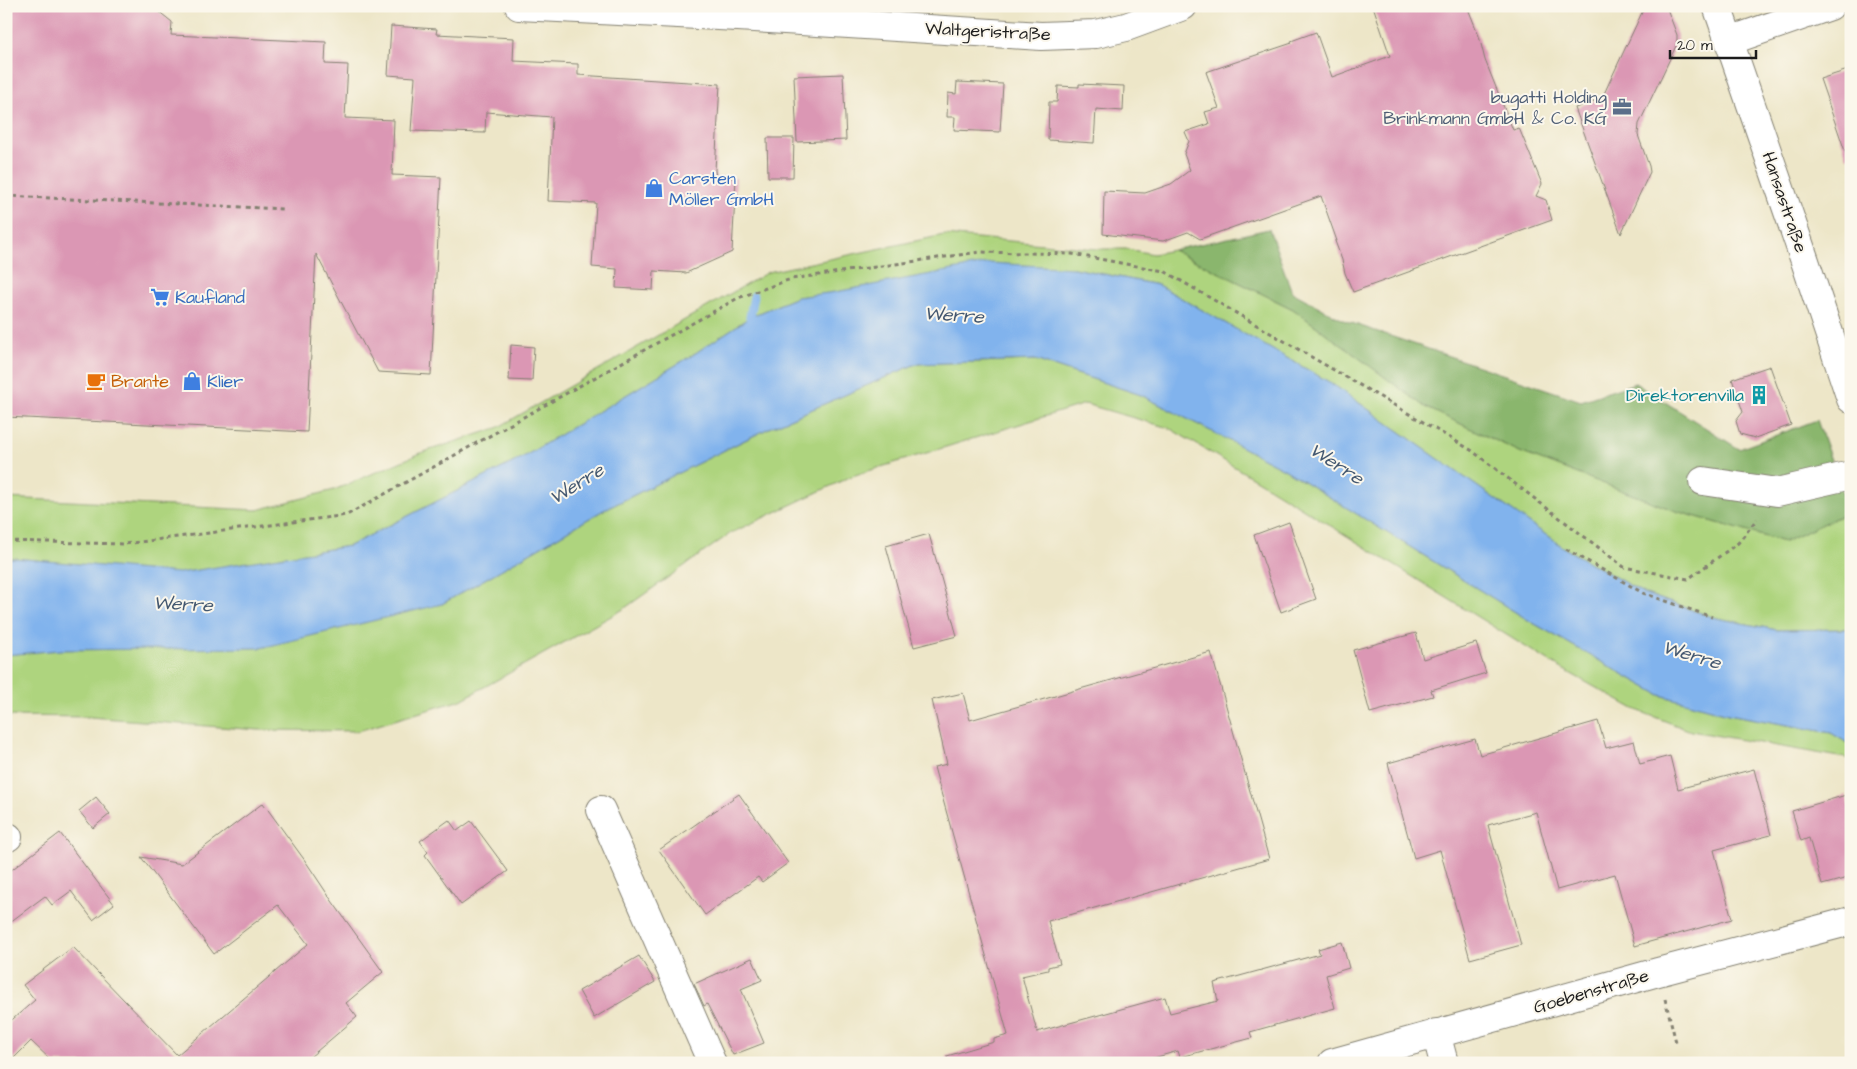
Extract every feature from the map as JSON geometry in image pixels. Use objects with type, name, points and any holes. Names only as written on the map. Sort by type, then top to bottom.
[{"type":"street","name":"Waltgeristraße","points":[[519,6],[738,17],[1040,36],[1096,34],[1122,16],[1183,6]]},
{"type":"street","name":"Hansastraße","points":[[1717,6],[1851,399]]},
{"type":"street","points":[[1729,41],[1830,6]]},
{"type":"street","points":[[1703,481],[1777,492],[1851,475]]},
{"type":"street","points":[[601,810],[712,1063]]},
{"type":"street","name":"Goebenstraße","points":[[1332,1063],[1851,921]]},
{"type":"street","points":[[1436,1033],[1444,1063]]},
{"type":"path","points":[[6,196],[284,209]]},
{"type":"path","points":[[6,541],[124,544],[347,515],[738,298],[791,278],[980,252],[1072,254],[1164,271],[1471,450],[1624,567],[1688,579],[1738,544],[1777,492]]},
{"type":"path","points":[[1566,549],[1643,593],[1712,617]]},
{"type":"path","points":[[1666,1004],[1676,1042]]},
{"type":"green space","points":[[1269,229],[1292,292],[1343,320],[1581,401],[1635,383],[1739,449],[1817,420],[1849,512],[1784,542],[1676,511],[1520,452],[1425,407],[1293,309],[1173,250]]},
{"type":"green space","points":[[944,235],[1097,249],[1127,249],[1153,254],[1173,250],[1293,309],[1425,407],[1520,452],[1676,511],[1784,542],[1849,512],[1851,518],[1851,629],[1777,630],[1712,617],[1643,593],[1566,549],[1331,383],[1158,285],[1074,268],[797,297],[750,317],[691,356],[518,460],[349,546],[179,574],[14,558],[6,559],[6,498],[257,510],[334,490],[421,453],[497,428],[768,272]]},
{"type":"green space","points":[[1035,360],[1141,395],[1284,469],[1533,623],[1660,695],[1728,714],[1831,733],[1851,745],[1851,759],[1691,731],[1634,709],[1550,662],[1265,485],[1169,428],[1085,404],[852,476],[731,533],[622,610],[461,700],[358,731],[259,730],[90,717],[6,716],[6,655],[442,604],[602,511],[769,428],[916,364]]},
{"type":"water","name":"Werre","points":[[990,263],[1074,268],[1158,285],[1331,383],[1566,549],[1643,593],[1712,617],[1777,630],[1851,629],[1851,745],[1831,733],[1728,714],[1660,695],[1533,623],[1284,469],[1141,395],[1035,360],[916,364],[769,428],[602,511],[442,604],[261,648],[60,650],[6,655],[6,559],[14,558],[179,573],[349,546],[518,460],[691,356],[750,317],[797,297],[835,292]]},
{"type":"building","name":"Kaufland","points":[[6,6],[152,6],[172,22],[171,35],[326,42],[325,64],[348,65],[345,118],[394,120],[392,175],[441,177],[431,375],[378,372],[316,254],[307,432],[6,417]]},
{"type":"building","points":[[1373,6],[1467,6],[1479,36],[1485,60],[1513,130],[1519,128],[1542,184],[1536,196],[1546,200],[1552,220],[1353,292],[1345,273],[1335,241],[1337,241],[1321,196],[1200,239],[1188,232],[1163,241],[1103,234],[1104,191],[1145,193],[1171,184],[1190,170],[1184,154],[1189,141],[1185,132],[1209,124],[1205,112],[1219,108],[1206,72],[1292,43],[1291,41],[1316,32],[1332,77],[1390,56]]},
{"type":"building","name":"bugatti Holding Brinkmann GmbH & Co. KG","points":[[1645,6],[1666,6],[1677,39],[1676,46],[1639,124],[1638,135],[1650,172],[1621,234],[1575,108],[1602,98]]},
{"type":"building","points":[[391,26],[437,29],[436,34],[514,38],[513,61],[578,64],[578,75],[720,84],[715,170],[716,177],[736,178],[732,252],[686,273],[654,271],[653,290],[616,288],[617,269],[592,267],[596,203],[548,201],[552,117],[486,112],[485,133],[411,131],[415,77],[388,75]]},
{"type":"building","points":[[1851,69],[1851,156],[1847,157],[1820,79]]},
{"type":"building","points":[[843,74],[846,140],[797,142],[794,76]]},
{"type":"building","points":[[957,82],[1003,84],[1000,132],[954,130],[955,117],[947,117],[948,93],[956,94]]},
{"type":"building","points":[[1079,84],[1124,86],[1123,111],[1096,109],[1094,143],[1048,140],[1049,102],[1057,102],[1058,86],[1079,87]]},
{"type":"building","points":[[767,138],[794,138],[793,177],[768,177]]},
{"type":"building","points":[[511,345],[534,347],[532,381],[509,380]]},
{"type":"building","name":"Direktorenvilla","points":[[1770,366],[1791,425],[1755,438],[1740,434],[1736,421],[1743,412],[1732,379]]},
{"type":"building","points":[[1289,522],[1316,599],[1281,612],[1254,535]]},
{"type":"building","points":[[929,534],[957,636],[914,647],[886,546]]},
{"type":"building","points":[[1416,633],[1423,659],[1476,643],[1486,673],[1431,690],[1433,696],[1370,713],[1353,650]]},
{"type":"building","points":[[1211,652],[1269,859],[1048,921],[1060,964],[1048,967],[1048,970],[1022,976],[1037,1032],[1165,997],[1170,1013],[1218,1001],[1214,983],[1320,954],[1318,949],[1342,942],[1349,968],[1326,975],[1335,1008],[1250,1032],[1252,1038],[1180,1057],[1178,1051],[1136,1063],[948,1063],[947,1056],[994,1042],[994,1039],[1008,1035],[934,767],[947,764],[932,700],[963,693],[970,720]]},
{"type":"building","points":[[1598,721],[1606,748],[1634,741],[1640,764],[1670,756],[1678,789],[1754,769],[1771,835],[1714,850],[1732,919],[1635,946],[1615,874],[1557,890],[1536,812],[1488,825],[1521,945],[1470,959],[1440,850],[1414,858],[1388,763],[1475,739],[1480,755]]},
{"type":"building","points":[[739,794],[788,863],[762,882],[758,877],[705,915],[659,850]]},
{"type":"building","points":[[1846,795],[1851,811],[1851,877],[1822,885],[1809,838],[1801,841],[1792,811]]},
{"type":"building","points":[[96,797],[110,814],[93,828],[79,811]]},
{"type":"building","points":[[263,803],[383,972],[346,1003],[357,1017],[303,1063],[54,1063],[31,1041],[9,1063],[6,1063],[6,1025],[35,1000],[23,985],[73,947],[177,1055],[308,944],[278,905],[214,954],[141,857],[182,864]]},
{"type":"building","points":[[449,820],[457,831],[471,821],[508,871],[461,905],[425,855],[428,852],[420,841]]},
{"type":"building","points":[[60,833],[114,904],[93,920],[71,891],[52,905],[45,896],[6,925],[6,874]]},
{"type":"building","points":[[639,956],[655,982],[594,1018],[579,991]]},
{"type":"building","points":[[752,958],[762,980],[741,989],[764,1043],[733,1055],[707,1004],[704,1006],[694,984]]},
{"type":"waterway","points":[[751,328],[750,317],[754,296]]},
{"type":"place","name":"bugatti Holding Brinkmann GmbH & Co. KG","points":[[1622,107]]},
{"type":"place","name":"Carsten Möller GmbH","points":[[654,188]]},
{"type":"place","name":"Kaufland","points":[[160,297]]},
{"type":"place","name":"Brante","points":[[96,381]]},
{"type":"place","name":"Klier","points":[[192,381]]},
{"type":"place","name":"Direktorenvilla","points":[[1759,395]]}]
